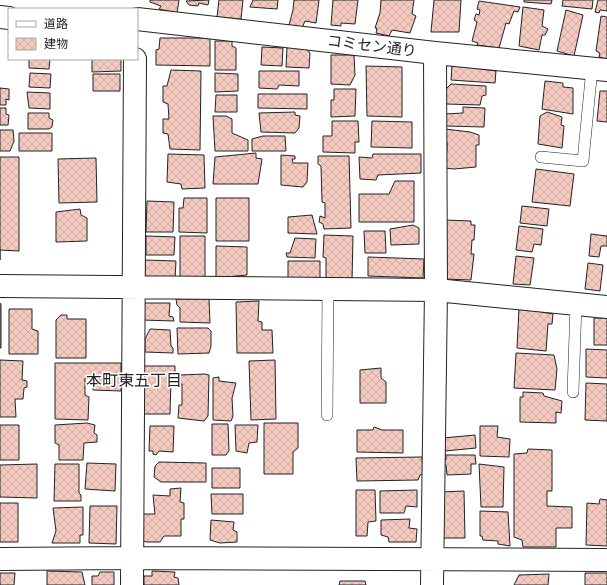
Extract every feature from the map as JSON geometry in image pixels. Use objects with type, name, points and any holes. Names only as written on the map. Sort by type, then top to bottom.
[{"type":"street","name":"コミセン通り","points":[[138,19],[435,53],[599,69]]},
{"type":"street","points":[[432,585],[436,290],[435,53]]},
{"type":"street","points":[[132,585],[135,60]]},
{"type":"street","points":[[0,286],[436,290],[607,307]]},
{"type":"street","points":[[0,559],[131,558],[607,560]]},
{"type":"lane","points":[[541,157],[583,161],[599,69]]},
{"type":"lane","points":[[327,415],[328,289]]},
{"type":"lane","points":[[573,392],[576,304]]},
{"type":"building","points":[[150,0],[179,0],[177,13],[159,9],[161,6],[150,2]]},
{"type":"building","points":[[209,0],[208,5],[199,3],[198,6],[189,5],[186,1]]},
{"type":"building","points":[[219,0],[243,0],[241,19],[217,17]]},
{"type":"building","points":[[253,0],[278,0],[277,9],[250,7]]},
{"type":"building","points":[[294,0],[319,0],[316,23],[305,21],[302,28],[289,25]]},
{"type":"building","points":[[333,0],[358,0],[355,24],[341,23],[341,26],[331,25]]},
{"type":"building","points":[[381,0],[414,0],[412,14],[416,16],[410,33],[392,30],[389,36],[376,33],[377,28],[375,28],[380,13]]},
{"type":"building","points":[[434,0],[461,0],[459,32],[431,32]]},
{"type":"building","points":[[524,0],[552,0],[551,4],[524,2]]},
{"type":"building","points":[[563,0],[593,0],[592,9],[562,6]]},
{"type":"building","points":[[598,0],[607,0],[607,11],[600,10],[599,13],[595,12]]},
{"type":"building","points":[[479,1],[520,7],[518,12],[514,11],[509,24],[506,23],[499,48],[477,45],[478,43],[472,41],[477,22],[474,20],[476,14],[479,15],[480,10],[477,9]]},
{"type":"building","points":[[523,7],[544,10],[542,26],[548,29],[545,35],[542,35],[539,50],[519,46]]},
{"type":"building","points":[[566,10],[583,15],[574,56],[557,51]]},
{"type":"building","points":[[601,16],[607,17],[607,59],[599,57],[600,53],[596,51]]},
{"type":"building","points":[[160,38],[210,38],[210,66],[156,65],[156,50],[159,49]]},
{"type":"building","points":[[215,41],[232,41],[232,46],[236,48],[236,70],[215,70]]},
{"type":"building","points":[[262,47],[283,48],[282,66],[261,65]]},
{"type":"building","points":[[287,47],[306,48],[310,53],[309,68],[286,67]]},
{"type":"building","points":[[331,55],[354,55],[355,75],[350,85],[331,84]]},
{"type":"building","points":[[29,60],[50,60],[49,69],[29,68]]},
{"type":"building","points":[[92,60],[121,60],[121,71],[92,72]]},
{"type":"building","points":[[452,65],[496,71],[495,83],[451,80]]},
{"type":"building","points":[[366,66],[402,67],[402,117],[367,116]]},
{"type":"building","points":[[171,70],[201,71],[200,150],[170,149],[168,134],[163,133],[163,119],[169,119],[168,104],[163,102],[163,86],[167,86]]},
{"type":"building","points":[[259,71],[299,71],[299,86],[279,85],[277,89],[259,88]]},
{"type":"building","points":[[30,73],[51,74],[50,88],[29,87]]},
{"type":"building","points":[[215,73],[238,74],[238,91],[215,92]]},
{"type":"building","points":[[93,74],[120,74],[120,91],[93,91]]},
{"type":"building","points":[[545,81],[563,83],[563,87],[573,88],[573,114],[542,109]]},
{"type":"building","points":[[451,84],[486,86],[486,95],[482,96],[480,105],[446,104],[445,90]]},
{"type":"building","points":[[0,88],[9,89],[9,100],[6,99],[6,105],[0,105]]},
{"type":"building","points":[[334,89],[356,89],[355,116],[331,117],[331,100],[334,100]]},
{"type":"building","points":[[600,91],[607,91],[607,122],[597,121]]},
{"type":"building","points":[[27,92],[50,93],[50,109],[29,108]]},
{"type":"building","points":[[258,94],[307,94],[307,109],[258,108]]},
{"type":"building","points":[[216,95],[237,95],[237,112],[215,112]]},
{"type":"building","points":[[463,107],[485,108],[484,127],[445,126],[444,114],[463,113]]},
{"type":"building","points":[[0,108],[6,108],[6,114],[9,115],[8,125],[0,125]]},
{"type":"building","points":[[295,112],[295,115],[300,116],[299,128],[295,133],[261,132],[259,113]]},
{"type":"building","points":[[547,112],[562,117],[561,125],[564,126],[562,148],[538,144],[540,116]]},
{"type":"building","points":[[28,113],[49,113],[49,118],[53,120],[52,127],[49,129],[28,129]]},
{"type":"building","points":[[213,116],[226,116],[232,119],[232,133],[248,140],[248,151],[215,151]]},
{"type":"building","points":[[332,121],[358,121],[359,142],[355,142],[355,153],[323,152],[323,136],[332,136]]},
{"type":"building","points":[[372,121],[412,122],[412,148],[371,147]]},
{"type":"building","points":[[445,129],[470,132],[479,135],[479,145],[476,145],[476,167],[454,169],[445,168],[445,152],[447,151],[447,142],[444,140]]},
{"type":"building","points":[[0,130],[13,130],[14,141],[10,151],[0,151]]},
{"type":"building","points":[[19,133],[52,133],[52,151],[19,151]]},
{"type":"building","points":[[263,136],[285,136],[286,151],[252,151],[252,139]]},
{"type":"building","points":[[256,153],[256,158],[262,159],[258,184],[213,184],[215,157]]},
{"type":"building","points":[[168,154],[204,155],[205,188],[182,189],[181,184],[167,182]]},
{"type":"building","points":[[373,154],[421,154],[421,173],[378,175],[376,180],[360,179],[359,157],[372,158]]},
{"type":"building","points":[[281,155],[295,156],[295,159],[292,159],[293,163],[308,163],[307,182],[303,187],[281,185]]},
{"type":"building","points":[[318,156],[349,156],[351,228],[324,229],[323,224],[319,222],[320,216],[325,218],[325,203],[322,202],[321,166],[318,164]]},
{"type":"building","points":[[0,157],[19,157],[19,251],[0,250]]},
{"type":"building","points":[[96,158],[97,202],[59,203],[58,159]]},
{"type":"building","points":[[536,169],[574,174],[570,206],[532,202]]},
{"type":"building","points":[[395,181],[414,181],[414,222],[359,222],[359,194],[389,194]]},
{"type":"building","points":[[184,198],[207,198],[207,233],[179,232],[179,208],[183,208]]},
{"type":"building","points":[[216,198],[249,198],[249,241],[216,241]]},
{"type":"building","points":[[147,201],[174,202],[173,232],[146,232]]},
{"type":"building","points":[[522,206],[549,209],[547,226],[520,223]]},
{"type":"building","points":[[80,209],[81,215],[87,218],[87,241],[56,242],[56,212]]},
{"type":"building","points":[[312,215],[317,234],[288,233],[288,217]]},
{"type":"building","points":[[445,220],[471,221],[471,225],[475,225],[474,240],[472,240],[471,254],[474,254],[471,280],[445,279]]},
{"type":"building","points":[[413,225],[419,228],[419,244],[391,245],[390,229]]},
{"type":"building","points":[[519,226],[543,229],[541,245],[534,244],[532,252],[516,250]]},
{"type":"building","points":[[364,231],[385,231],[386,253],[365,253]]},
{"type":"building","points":[[591,234],[607,236],[607,246],[601,246],[599,257],[589,256]]},
{"type":"building","points":[[324,235],[353,236],[352,281],[326,280],[326,258],[323,257]]},
{"type":"building","points":[[146,236],[175,237],[174,255],[146,255]]},
{"type":"building","points":[[180,236],[205,236],[205,277],[180,277]]},
{"type":"building","points":[[295,238],[316,239],[315,258],[287,257],[286,253],[290,253]]},
{"type":"building","points":[[216,246],[247,247],[247,275],[225,277],[223,280],[216,279]]},
{"type":"building","points":[[516,256],[534,258],[530,285],[513,284]]},
{"type":"building","points":[[368,257],[424,259],[423,278],[368,276]]},
{"type":"building","points":[[145,260],[176,261],[175,279],[145,278]]},
{"type":"building","points":[[288,261],[320,261],[320,279],[288,279]]},
{"type":"building","points":[[588,263],[603,265],[600,291],[585,289]]},
{"type":"building","points":[[176,299],[209,299],[210,323],[180,322],[180,308],[177,305]]},
{"type":"building","points":[[259,301],[258,321],[262,322],[262,330],[272,330],[273,353],[237,353],[236,302]]},
{"type":"building","points":[[0,303],[1,305],[1,348],[0,348]]},
{"type":"building","points":[[143,303],[170,303],[169,316],[173,317],[174,321],[142,320]]},
{"type":"building","points":[[519,308],[553,314],[552,324],[548,324],[546,351],[517,348]]},
{"type":"building","points":[[9,309],[32,309],[32,329],[38,331],[38,354],[9,354]]},
{"type":"building","points":[[61,315],[67,315],[67,319],[86,319],[86,358],[56,358],[56,320]]},
{"type":"building","points":[[594,318],[607,318],[607,345],[594,345]]},
{"type":"building","points":[[177,328],[208,328],[211,331],[211,346],[209,353],[178,354]]},
{"type":"building","points":[[150,329],[170,330],[173,353],[145,352],[145,339]]},
{"type":"building","points":[[586,349],[607,350],[607,378],[586,377]]},
{"type":"building","points":[[516,353],[554,355],[557,369],[555,390],[514,388]]},
{"type":"building","points":[[0,360],[23,361],[22,380],[27,381],[27,387],[24,388],[23,399],[15,399],[16,417],[0,417]]},
{"type":"building","points":[[275,360],[276,419],[251,420],[249,361]]},
{"type":"building","points":[[55,363],[121,363],[121,391],[93,390],[93,378],[85,378],[85,395],[89,397],[88,420],[55,419]]},
{"type":"building","points":[[142,366],[175,366],[175,379],[171,379],[170,414],[141,414]]},
{"type":"building","points":[[381,368],[381,378],[386,382],[386,403],[360,403],[360,370]]},
{"type":"building","points":[[180,375],[209,375],[208,416],[204,421],[178,418],[179,405],[182,405],[182,384],[180,384]]},
{"type":"building","points":[[219,377],[219,381],[236,383],[232,398],[233,416],[231,421],[213,420],[213,378]]},
{"type":"building","points":[[586,383],[607,384],[607,421],[585,420]]},
{"type":"building","points":[[523,392],[543,393],[544,396],[562,401],[561,413],[556,412],[556,423],[520,422],[520,397],[523,397]]},
{"type":"building","points":[[87,423],[95,425],[94,433],[97,435],[97,442],[84,443],[83,460],[59,460],[59,445],[55,443],[55,425]]},
{"type":"building","points":[[264,423],[298,423],[298,448],[293,452],[293,474],[264,474]]},
{"type":"building","points":[[212,424],[228,424],[229,451],[226,455],[212,455]]},
{"type":"building","points":[[0,425],[19,425],[19,460],[0,460]]},
{"type":"building","points":[[235,425],[258,425],[257,442],[249,443],[247,453],[236,451]]},
{"type":"building","points":[[150,426],[174,426],[173,452],[159,451],[156,455],[153,454],[153,451],[149,451]]},
{"type":"building","points":[[480,426],[498,426],[497,437],[510,439],[509,457],[480,456]]},
{"type":"building","points":[[374,427],[382,430],[403,430],[403,453],[357,452],[357,430],[373,430]]},
{"type":"building","points":[[475,435],[476,448],[445,451],[443,438]]},
{"type":"building","points":[[528,449],[552,450],[552,491],[547,491],[547,506],[572,507],[572,528],[556,528],[556,547],[523,547],[522,540],[514,537],[514,454],[527,453]]},
{"type":"building","points":[[446,455],[475,455],[476,464],[471,464],[471,474],[447,475],[446,465],[442,463],[443,459],[446,460]]},
{"type":"building","points":[[422,457],[423,474],[420,475],[418,480],[357,481],[356,458]]},
{"type":"building","points":[[159,462],[206,463],[206,482],[161,482],[154,477],[155,466]]},
{"type":"building","points":[[87,463],[116,464],[115,491],[85,489]]},
{"type":"building","points":[[37,464],[37,498],[0,497],[0,465]]},
{"type":"building","points":[[55,464],[79,464],[79,493],[81,495],[81,501],[54,501]]},
{"type":"building","points":[[479,464],[504,467],[503,507],[481,507]]},
{"type":"building","points":[[212,468],[240,468],[240,488],[212,488]]},
{"type":"building","points":[[181,488],[180,502],[184,503],[184,519],[181,519],[181,536],[164,536],[160,542],[146,542],[142,540],[142,514],[155,514],[153,495],[170,496],[170,489]]},
{"type":"building","points":[[356,490],[375,490],[376,521],[368,522],[367,536],[356,536]]},
{"type":"building","points":[[417,490],[417,507],[406,506],[404,513],[380,513],[380,491]]},
{"type":"building","points":[[464,491],[465,538],[442,538],[441,492]]},
{"type":"building","points":[[211,494],[243,494],[243,514],[212,514]]},
{"type":"building","points":[[600,499],[607,500],[607,546],[586,545],[587,503],[599,504]]},
{"type":"building","points":[[0,503],[18,503],[18,542],[0,542]]},
{"type":"building","points":[[90,506],[117,506],[116,544],[89,543]]},
{"type":"building","points":[[83,507],[83,535],[80,535],[80,543],[52,543],[56,531],[53,508]]},
{"type":"building","points":[[480,511],[508,512],[510,546],[498,544],[498,541],[483,540],[482,536],[480,536]]},
{"type":"building","points":[[410,519],[409,528],[417,529],[416,542],[389,542],[388,537],[381,535],[381,520]]},
{"type":"building","points":[[211,520],[234,522],[233,530],[237,532],[237,542],[220,543],[210,540]]},
{"type":"building","points":[[47,571],[82,572],[85,585],[47,585]]},
{"type":"building","points":[[152,571],[175,572],[174,577],[178,578],[179,585],[144,585],[144,576],[152,576]]},
{"type":"building","points":[[100,572],[114,572],[114,585],[92,585],[92,576],[98,576]]},
{"type":"building","points":[[0,573],[15,573],[14,585],[0,585]]},
{"type":"building","points":[[585,573],[607,573],[607,585],[585,585]]},
{"type":"building","points":[[549,574],[548,585],[514,585],[519,575]]},
{"type":"building","points":[[340,581],[365,581],[366,585],[339,585]]},
{"type":"district","name":"本町東五丁目","points":[[134,379]]}]
